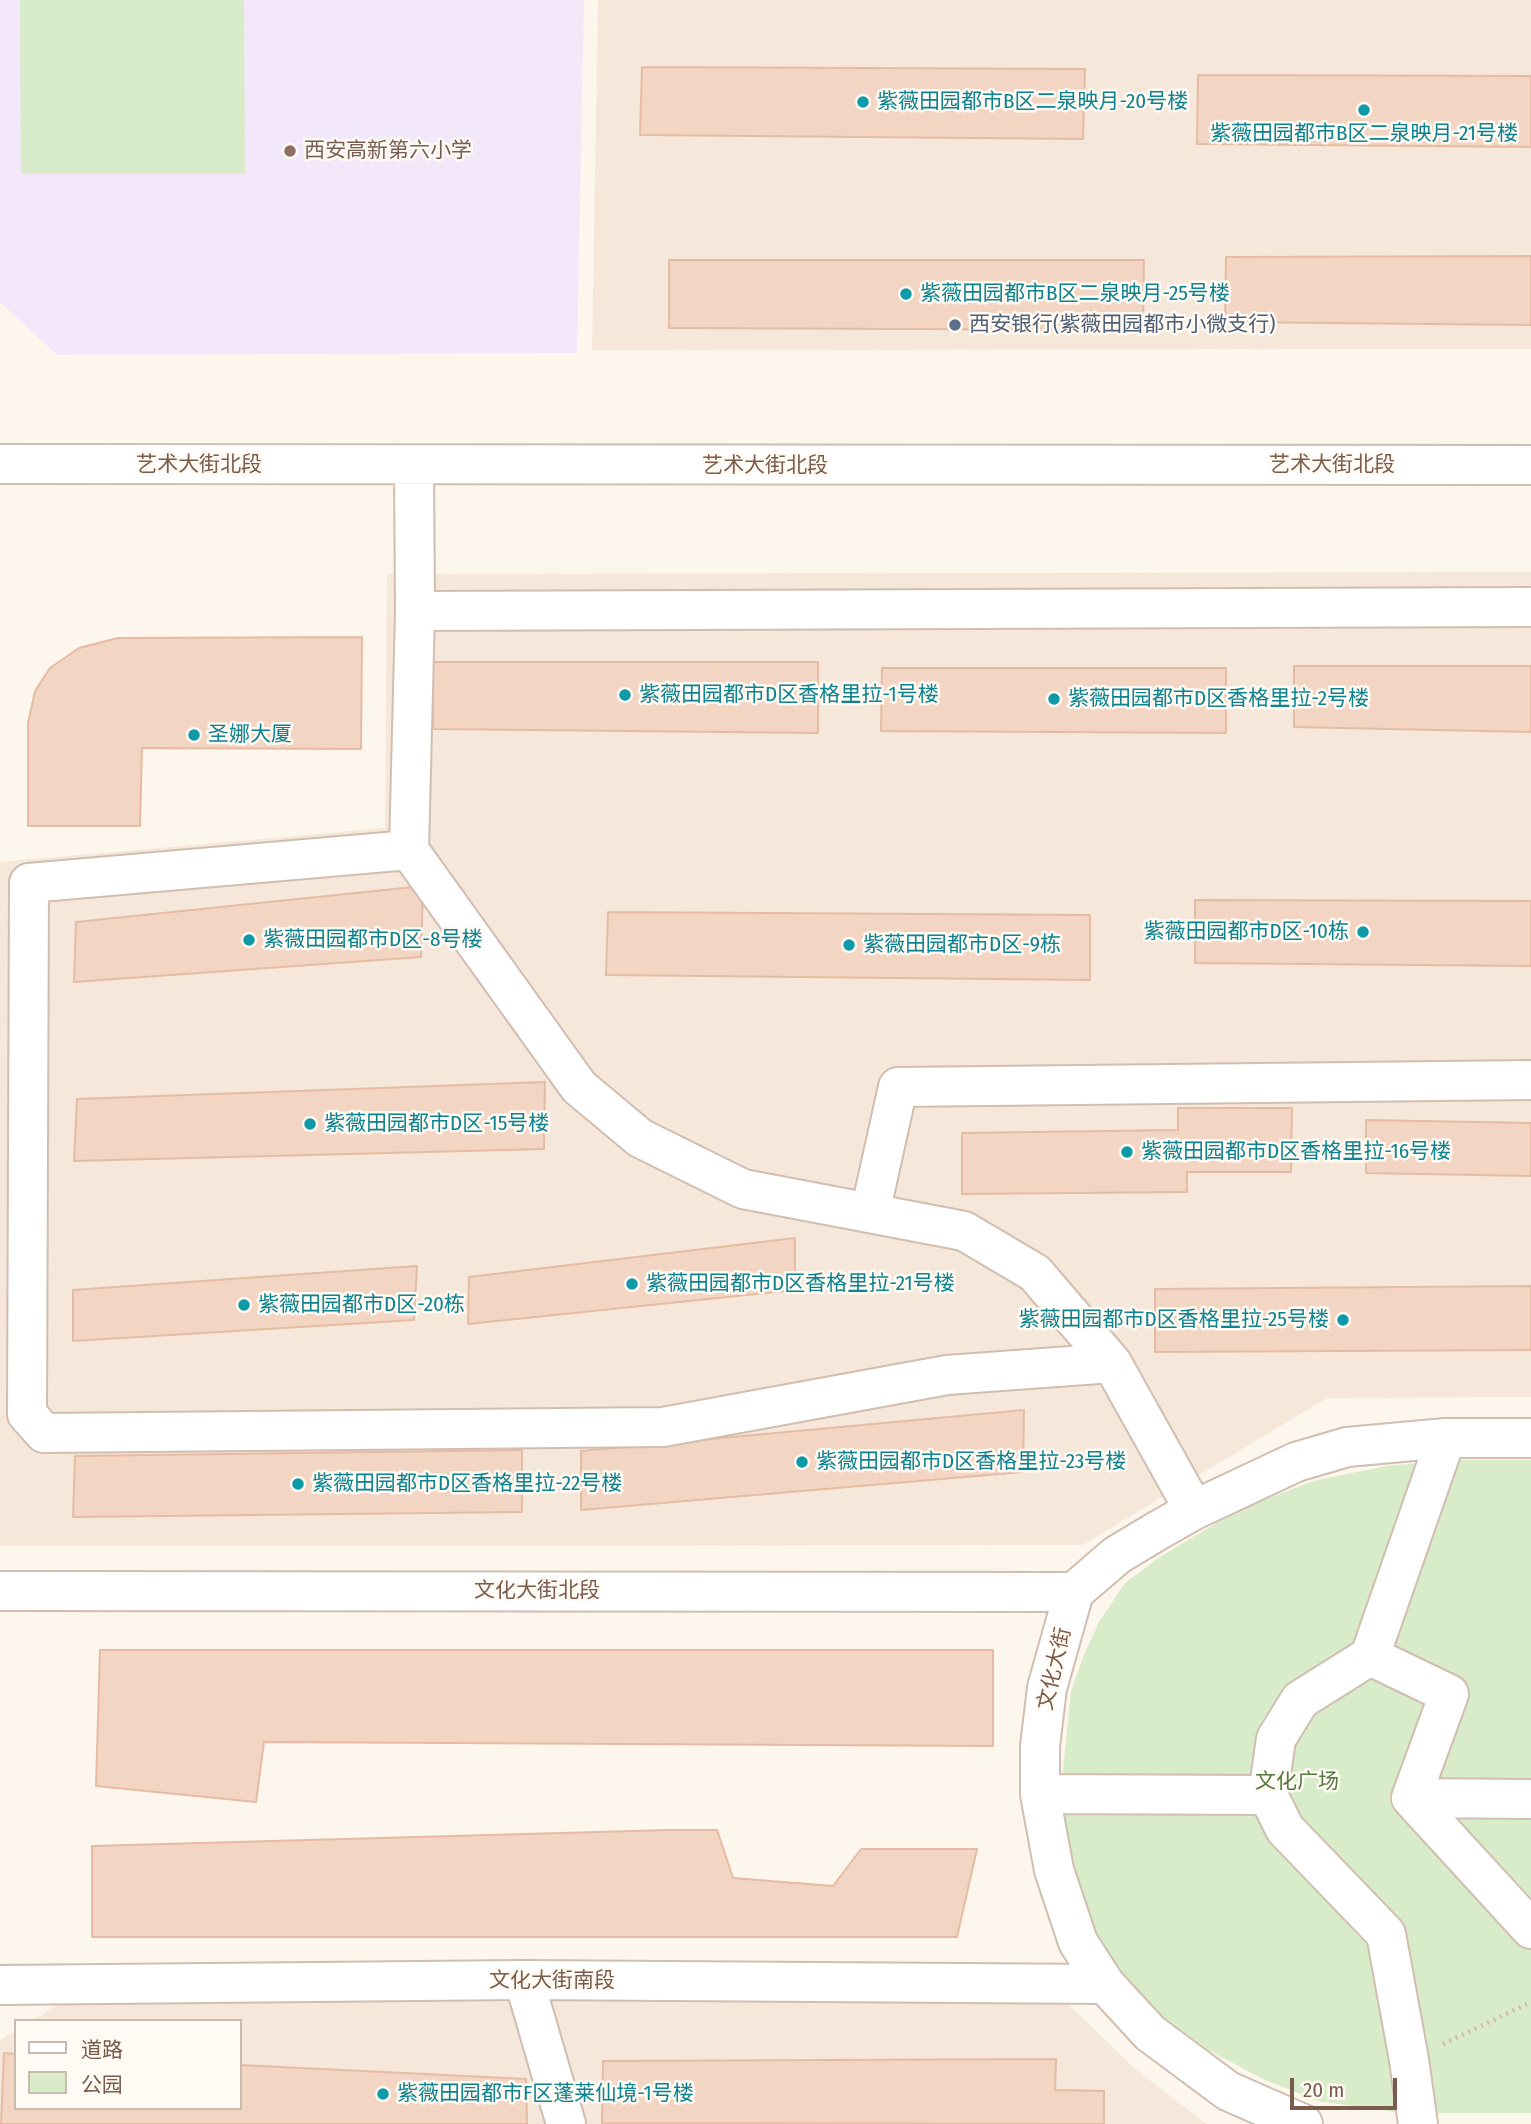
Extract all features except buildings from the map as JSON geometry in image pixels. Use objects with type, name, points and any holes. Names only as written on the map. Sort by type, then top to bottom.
[{"type":"street","name":"艺术大街北段","points":[[0,464],[1531,465]]},
{"type":"street","points":[[414,466],[415,611],[409,850],[579,1087],[640,1138],[743,1188],[964,1231],[1035,1273],[1112,1363],[1194,1510]]},
{"type":"street","points":[[415,611],[1531,607]]},
{"type":"street","points":[[409,850],[29,883],[27,1414],[44,1433],[663,1427],[947,1375],[1112,1363]]},
{"type":"street","points":[[870,1213],[898,1087],[1531,1080]]},
{"type":"street","points":[[1418,2124],[1386,1934],[1285,1829],[1268,1795],[1276,1739],[1300,1700],[1370,1656],[1446,1438]]},
{"type":"street","points":[[1074,1592],[1117,1555],[1194,1510],[1296,1462],[1347,1447],[1446,1438],[1531,1438]]},
{"type":"street","name":"文化大街北段","points":[[0,1591],[1074,1592]]},
{"type":"street","name":"文化大街","points":[[1074,1592],[1047,1688],[1040,1746],[1040,1794],[1054,1870],[1078,1942],[1105,1984],[1150,2033],[1228,2091],[1303,2124]]},
{"type":"street","points":[[1370,1656],[1449,1693],[1411,1798]]},
{"type":"street","points":[[1040,1794],[1268,1795]]},
{"type":"street","points":[[1411,1798],[1531,1800]]},
{"type":"street","points":[[1411,1798],[1531,1929]]},
{"type":"street","points":[[524,1980],[566,2124]]},
{"type":"street","name":"文化大街南段","points":[[0,1986],[524,1980],[1105,1984]]},
{"type":"path","points":[[1409,2060],[1531,2002]]},
{"type":"shaded area","name":"西安高新第六小学","points":[[0,0],[584,0],[577,353],[57,355],[0,302]]},
{"type":"shaded area","points":[[598,0],[1531,0],[1531,349],[592,350]]},
{"type":"shaded area","points":[[1531,572],[1531,1397],[1327,1398],[1083,1545],[0,1546],[0,862],[385,828],[387,574]]},
{"type":"shaded area","points":[[1063,1999],[1135,2069],[1207,2124],[0,2124],[0,2040],[14,2031],[14,2110],[242,2110],[242,2019],[35,2019],[60,2003]]},
{"type":"green space","points":[[20,0],[244,0],[245,174],[21,174]]},
{"type":"green space","name":"文化广场","points":[[1454,1460],[1531,1460],[1531,2113],[1402,2113],[1318,2101],[1263,2079],[1208,2050],[1167,2020],[1129,1984],[1104,1948],[1084,1907],[1072,1864],[1064,1816],[1062,1779],[1071,1691],[1099,1622],[1125,1583],[1160,1557],[1238,1510],[1313,1481],[1386,1466]]},
{"type":"place","name":"紫薇田园都市B区二泉映月-20号楼","points":[[863,102]]},
{"type":"place","name":"紫薇田园都市B区二泉映月-21号楼","points":[[1364,110]]},
{"type":"place","name":"西安高新第六小学","points":[[290,151]]},
{"type":"place","name":"紫薇田园都市B区二泉映月-25号楼","points":[[906,294]]},
{"type":"place","name":"西安银行(紫薇田园都市小微支行)","points":[[955,325]]},
{"type":"place","name":"紫薇田园都市D区香格里拉-1号楼","points":[[625,695]]},
{"type":"place","name":"紫薇田园都市D区香格里拉-2号楼","points":[[1054,699]]},
{"type":"place","name":"圣娜大厦","points":[[194,735]]},
{"type":"place","name":"紫薇田园都市D区-10栋","points":[[1363,932]]},
{"type":"place","name":"紫薇田园都市D区-8号楼","points":[[249,940]]},
{"type":"place","name":"紫薇田园都市D区-9栋","points":[[849,945]]},
{"type":"place","name":"紫薇田园都市D区-15号楼","points":[[310,1124]]},
{"type":"place","name":"紫薇田园都市D区香格里拉-16号楼","points":[[1127,1152]]},
{"type":"place","name":"紫薇田园都市D区香格里拉-21号楼","points":[[632,1284]]},
{"type":"place","name":"紫薇田园都市D区-20栋","points":[[244,1305]]},
{"type":"place","name":"紫薇田园都市D区香格里拉-25号楼","points":[[1343,1320]]},
{"type":"place","name":"紫薇田园都市D区香格里拉-23号楼","points":[[802,1462]]},
{"type":"place","name":"紫薇田园都市D区香格里拉-22号楼","points":[[298,1484]]},
{"type":"place","name":"紫薇田园都市F区蓬莱仙境-1号楼","points":[[383,2094]]}]
